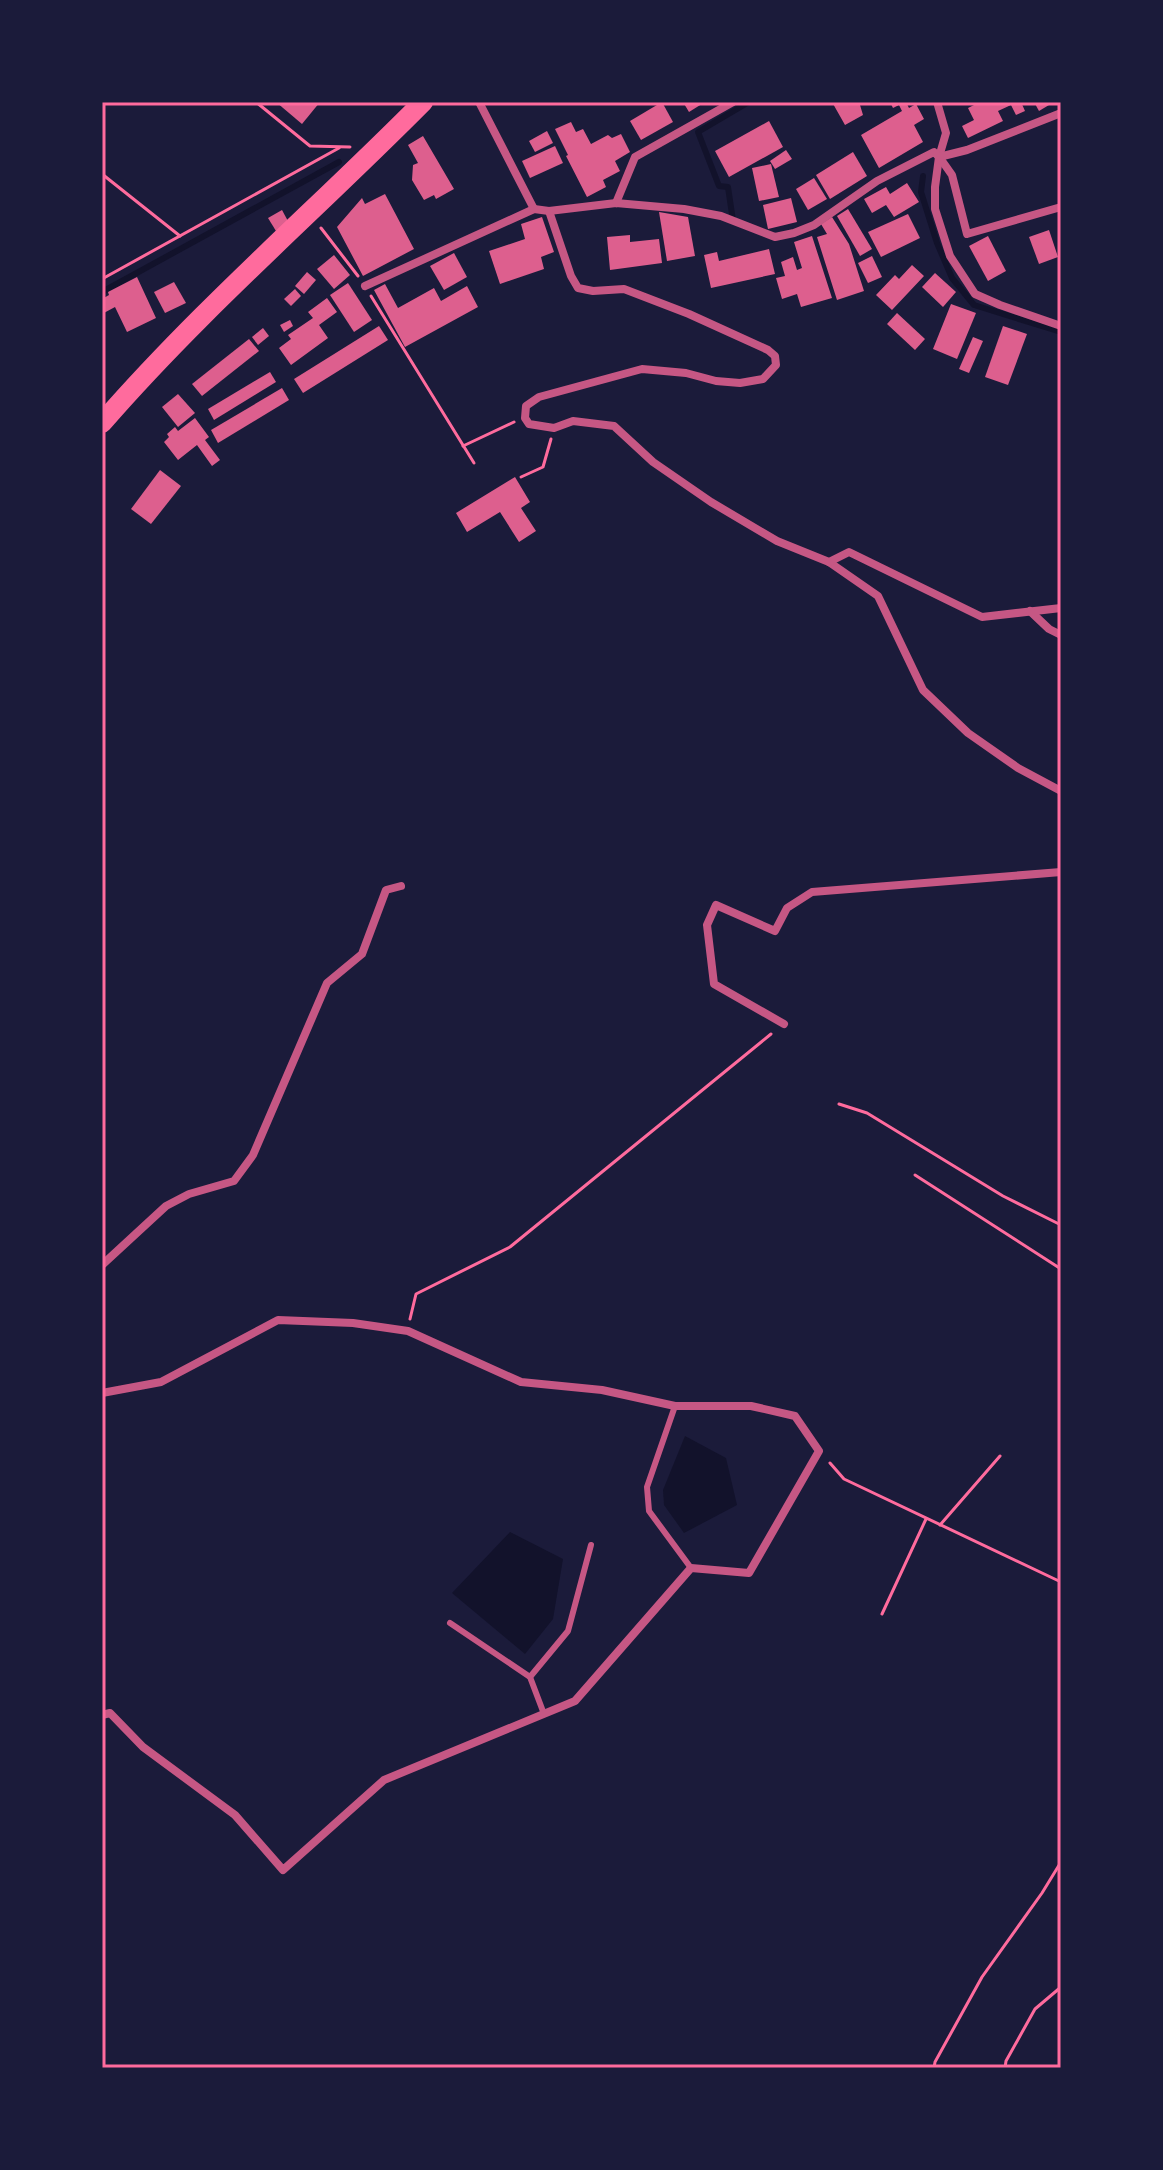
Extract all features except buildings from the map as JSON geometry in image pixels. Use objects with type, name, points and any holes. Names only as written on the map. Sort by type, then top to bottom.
[{"type":"highway","points":[[102,423],[224,296],[423,102]]},
{"type":"street","points":[[479,102],[534,209]]},
{"type":"street","points":[[616,203],[635,157],[733,102]]},
{"type":"street","points":[[937,102],[946,133],[939,157],[935,209],[950,256],[975,294],[1061,326]]},
{"type":"street","points":[[939,157],[967,150],[1061,113]]},
{"type":"street","points":[[365,286],[534,209],[549,211],[616,203],[684,209],[721,216],[775,237],[794,233],[814,225],[877,181],[934,152],[952,175],[967,234],[1061,207]]},
{"type":"street","points":[[549,211],[578,288],[593,291],[624,289],[689,314],[768,350],[775,356],[776,365],[763,379],[740,383],[642,369],[539,397],[526,406],[525,418],[529,424],[554,428],[573,421],[614,426],[653,462],[711,502],[777,541],[829,562],[878,596],[923,690],[968,733],[1018,768],[1061,791]]},
{"type":"street","points":[[829,562],[849,552],[982,617],[1061,608]]},
{"type":"street","points":[[1030,611],[1049,629],[1061,635]]},
{"type":"street","points":[[784,1024],[714,984],[707,925],[716,905],[775,931],[787,908],[812,892],[1061,872]]},
{"type":"street","points":[[102,1265],[166,1206],[189,1194],[234,1181],[253,1155],[327,983],[362,954],[386,890],[401,886]]},
{"type":"street","points":[[102,1393],[161,1382],[278,1320],[353,1323],[408,1331],[521,1382],[602,1390],[675,1406],[751,1406],[795,1416],[819,1451],[749,1573],[691,1568],[575,1701],[384,1780],[283,1870],[235,1815],[143,1747],[110,1713],[102,1715]]},
{"type":"lane","points":[[675,1406],[647,1487],[649,1511],[691,1568]]},
{"type":"lane","points":[[530,1677],[568,1631],[591,1545]]},
{"type":"lane","points":[[450,1623],[530,1677],[544,1714]]},
{"type":"path","points":[[256,102],[310,146],[339,148],[382,143]]},
{"type":"path","points":[[102,279],[339,148]]},
{"type":"path","points":[[102,174],[180,236]]},
{"type":"path","points":[[308,214],[365,286],[474,463]]},
{"type":"path","points":[[463,446],[525,418]]},
{"type":"path","points":[[521,477],[543,467],[554,428]]},
{"type":"path","points":[[408,1331],[416,1294],[510,1247],[784,1024]]},
{"type":"path","points":[[839,1104],[867,1113],[1003,1196],[1061,1225]]},
{"type":"path","points":[[915,1175],[1061,1269]]},
{"type":"path","points":[[819,1451],[844,1479],[1061,1582]]},
{"type":"path","points":[[940,1525],[1000,1456]]},
{"type":"path","points":[[882,1614],[927,1518]]},
{"type":"path","points":[[934,2068],[982,1977],[1061,1862]]},
{"type":"path","points":[[1005,2068],[1035,2009],[1061,1987]]},
{"type":"shaded area","points":[[685,1436],[726,1458],[737,1505],[684,1533],[664,1505],[663,1490]]},
{"type":"shaded area","points":[[510,1532],[563,1559],[553,1619],[525,1654],[452,1593]]},
{"type":"waterway","points":[[733,221],[728,187],[719,186],[698,132],[749,102]]},
{"type":"waterway","points":[[102,292],[339,162]]},
{"type":"waterway","points":[[923,176],[921,192],[937,243],[952,278],[974,305],[1061,332]]}]
